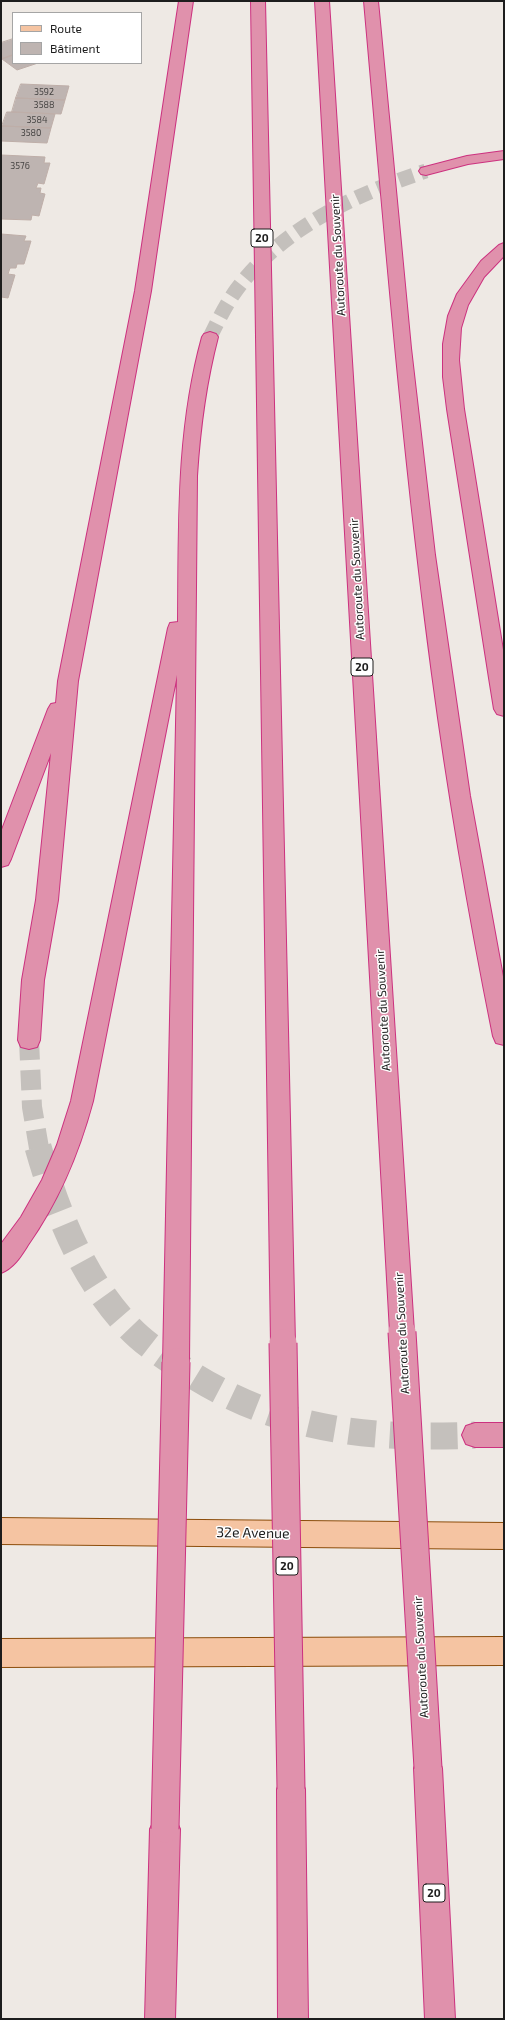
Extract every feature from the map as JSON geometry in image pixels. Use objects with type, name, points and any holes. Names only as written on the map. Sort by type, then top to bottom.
[{"type":"highway","points":[[29,1040],[33,980],[47,900],[68,682],[143,291],[186,1]]},
{"type":"highway","name":"20","points":[[258,1],[291,1789],[293,2019]]},
{"type":"highway","name":"Autoroute du Souvenir","points":[[322,1],[428,1768],[440,2019]]},
{"type":"highway","points":[[371,1],[406,374],[426,556],[454,754],[482,930],[504,1036]]},
{"type":"highway","points":[[426,171],[467,160],[504,155]]},
{"type":"highway","points":[[504,248],[481,271],[462,300],[453,327],[451,361],[455,405],[470,508],[504,709]]},
{"type":"highway","points":[[160,2019],[176,1362],[188,476],[190,440],[197,389],[210,337]]},
{"type":"highway","points":[[1,1262],[29,1226],[48,1195],[73,1137],[82,1101],[187,582]]},
{"type":"highway","points":[[1,859],[68,682]]},
{"type":"highway","points":[[474,1435],[504,1435]]},
{"type":"main road","name":"32e Avenue","points":[[1,1531],[504,1536]]},
{"type":"main road","points":[[1,1653],[504,1651]]},
{"type":"building","points":[[12,39],[12,55],[2,59],[1,43]]},
{"type":"building","points":[[12,55],[12,64],[35,64],[17,70],[2,59]]},
{"type":"building","points":[[21,84],[69,86],[65,100],[16,98]]},
{"type":"building","points":[[16,98],[65,100],[61,114],[12,112]]},
{"type":"building","points":[[7,112],[55,114],[51,128],[2,126]]},
{"type":"building","points":[[2,126],[51,128],[47,143],[1,141]]},
{"type":"building","points":[[1,155],[45,157],[44,163],[50,163],[44,184],[38,183],[36,188],[41,188],[40,193],[45,194],[39,216],[32,215],[31,220],[1,219]]},
{"type":"building","points":[[1,234],[26,236],[24,241],[31,241],[24,264],[17,264],[16,268],[10,268],[8,274],[15,275],[8,298],[1,297]]},
{"type":"tunnel","points":[[210,337],[237,289],[255,267],[298,231],[347,202],[426,171]]},
{"type":"tunnel","points":[[29,1040],[32,1107],[39,1148]]},
{"type":"tunnel","points":[[38,1147],[62,1218],[83,1263],[96,1285],[110,1305],[138,1336],[180,1367],[215,1388],[250,1405],[286,1418],[358,1432],[396,1435],[475,1435]]}]
